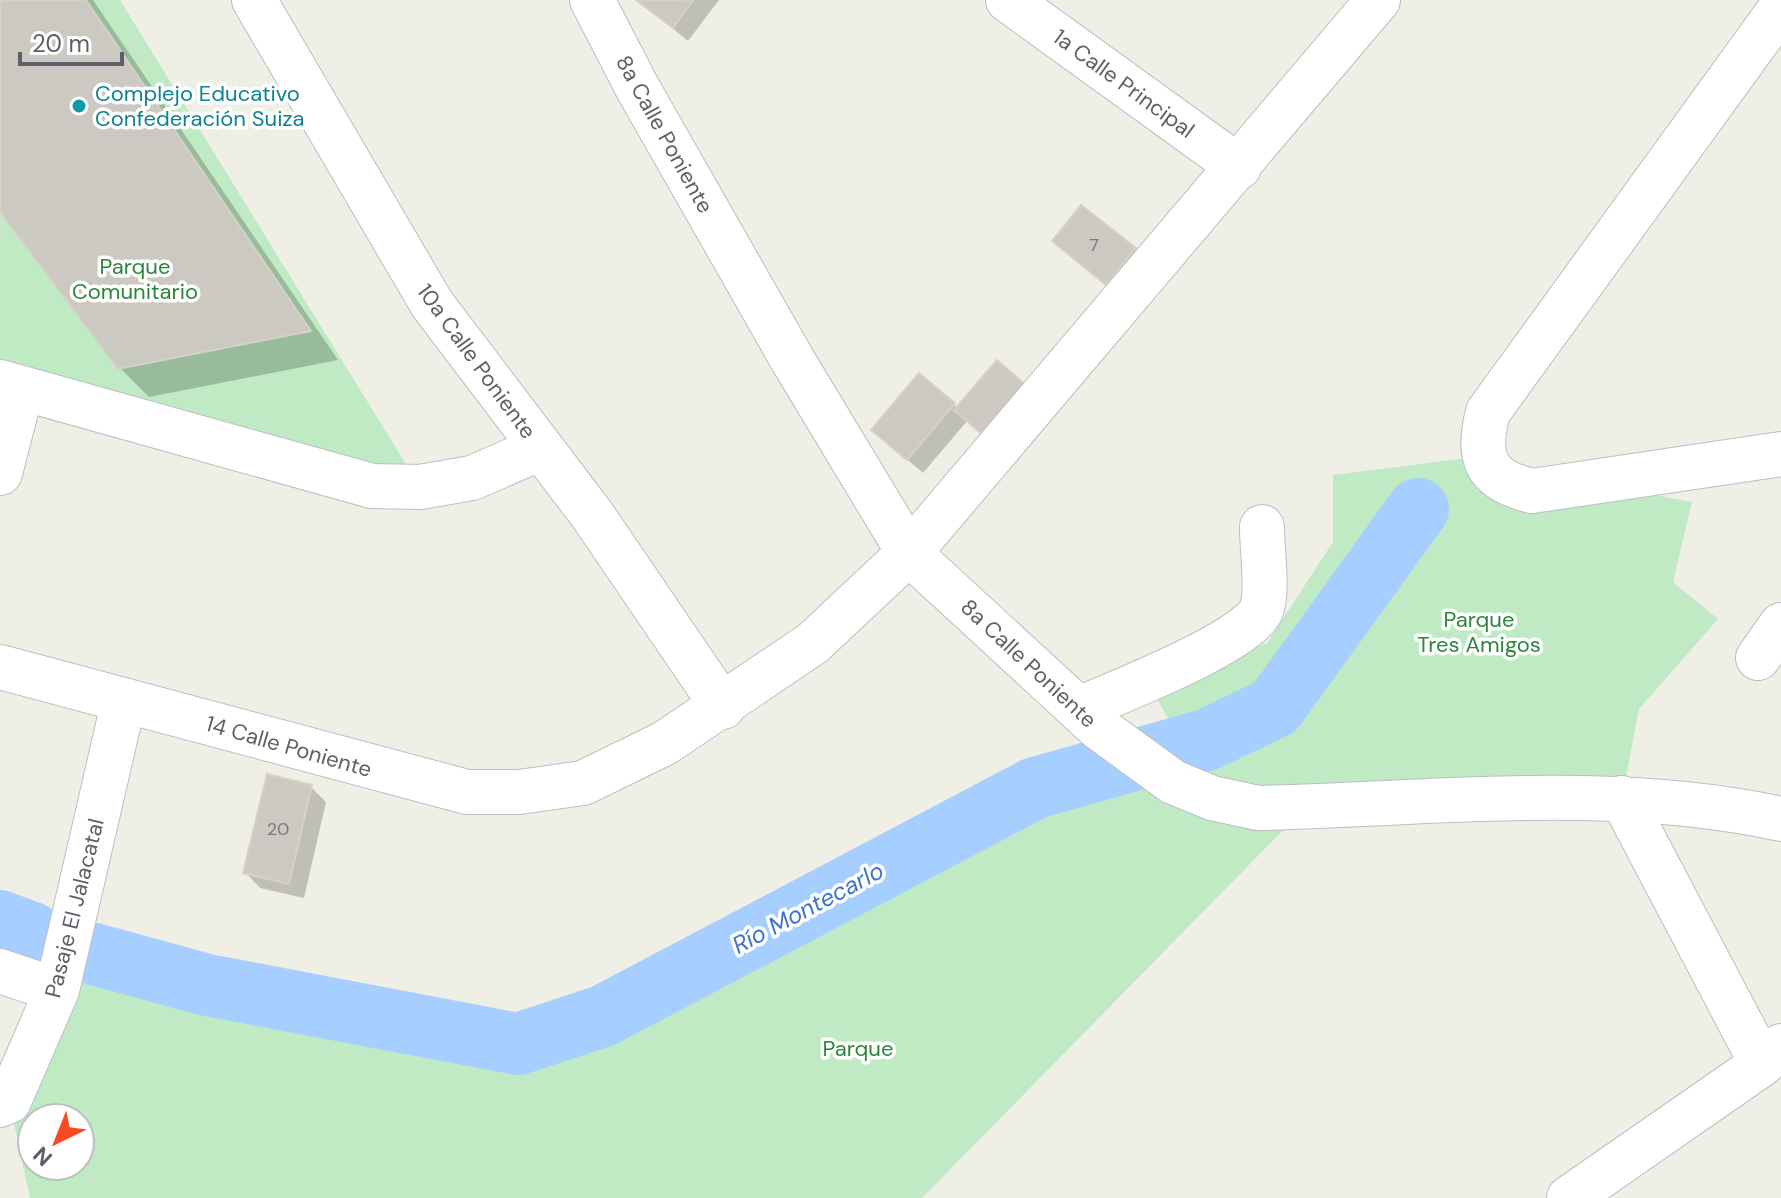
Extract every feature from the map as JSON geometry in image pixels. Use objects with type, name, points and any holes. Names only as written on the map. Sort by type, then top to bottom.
[{"type":"street","name":"10a Calle Poniente","points":[[254,0],[432,304],[593,516],[723,707]]},
{"type":"street","name":"1a Calle Principal","points":[[1008,0],[1239,167]]},
{"type":"street","name":"14 Calle Poniente","points":[[0,667],[467,792],[519,792],[583,783],[665,743],[723,707],[813,643],[909,553],[1378,0]]},
{"type":"street","name":"8a Calle Poniente","points":[[598,3],[637,87],[792,359],[909,553],[1089,719],[1173,782],[1212,798],[1258,808],[1622,798],[1719,806],[1781,819]]},
{"type":"street","points":[[1781,8],[1488,412],[1480,442],[1490,470],[1508,485],[1532,491],[1781,454]]},
{"type":"street","points":[[0,473],[11,385],[372,486],[420,487],[472,478],[541,448]]},
{"type":"street","points":[[1089,719],[1212,650],[1253,623],[1262,608],[1262,527]]},
{"type":"street","name":"Pasaje El Jalacatal","points":[[0,1105],[9,1101],[57,990],[124,700]]},
{"type":"street","points":[[1569,1198],[1772,1055],[1622,798]]},
{"type":"street","points":[[0,971],[57,990]]},
{"type":"green space","name":"Parque Comunitario","points":[[0,0],[120,0],[420,487],[0,382]]},
{"type":"green space","name":"Parque","points":[[1460,459],[1692,502],[1673,582],[1718,619],[1639,709],[1622,798],[1306,807],[922,1198],[30,1198],[27,1182],[96,1182],[96,1102],[16,1102],[16,1133],[9,1101],[94,954],[331,1009],[518,1044],[777,922],[1035,788],[1173,782],[1206,787],[1150,686],[1267,643],[1333,542],[1333,475]]},
{"type":"building","name":"Complejo Educativo Confederación Suiza","points":[[0,0],[86,0],[311,331],[118,369],[0,212]]},
{"type":"building","points":[[636,0],[693,0],[673,28]]},
{"type":"building","points":[[1081,205],[1136,248],[1106,285],[1052,241]]},
{"type":"building","points":[[997,360],[1027,386],[984,436],[954,410]]},
{"type":"building","points":[[919,373],[955,403],[907,460],[871,430]]},
{"type":"building","points":[[267,774],[312,785],[289,884],[243,873]]},
{"type":"waterway","name":"Río Montecarlo","points":[[94,954],[207,985],[518,1044],[603,1016],[1035,788],[1209,739],[1275,707],[1418,509]]},
{"type":"waterway","name":"Río Montecarlo","points":[[0,921],[32,933]]},
{"type":"place","name":"Complejo Educativo Confederación Suiza","points":[[79,106]]},
{"type":"park label","name":"Parque Tres Amigos","points":[[1479,632]]}]
